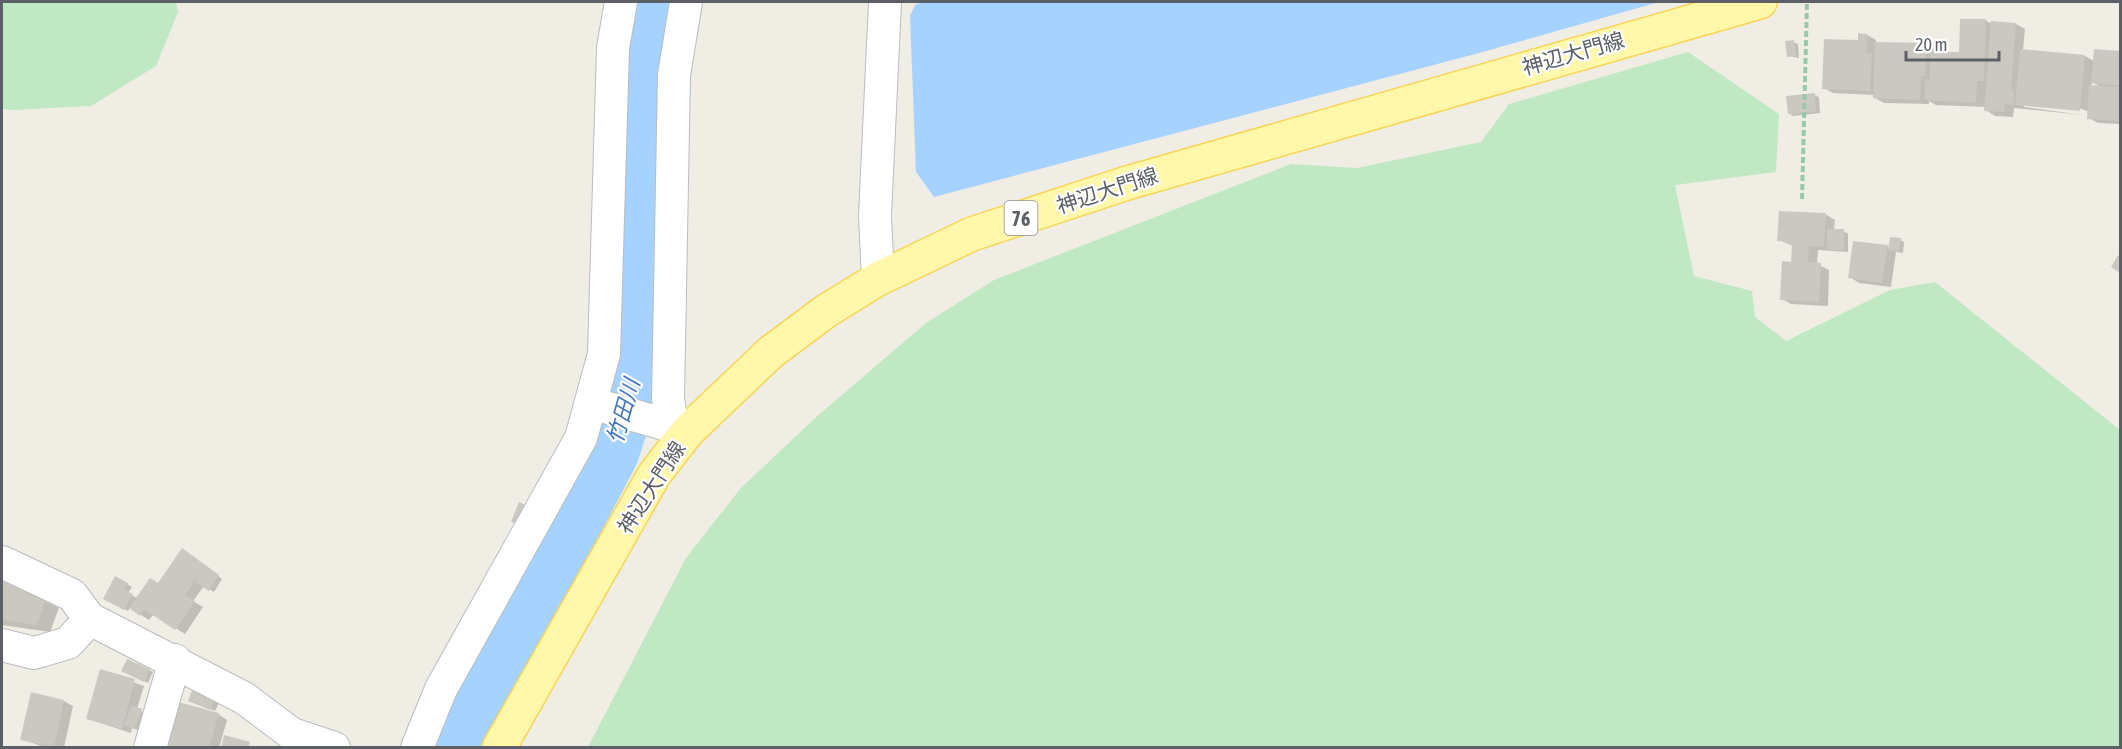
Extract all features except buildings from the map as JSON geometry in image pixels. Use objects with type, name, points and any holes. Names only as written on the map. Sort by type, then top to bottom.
[{"type":"main road","name":"神辺大門線","points":[[499,747],[654,475],[671,425],[826,311],[878,279],[972,234],[1128,183],[1760,2]]},
{"type":"street","points":[[417,747],[441,689],[581,438],[596,404],[604,354],[613,48],[621,2]]},
{"type":"street","points":[[596,404],[671,425],[668,399],[674,75],[686,2]]},
{"type":"street","points":[[878,279],[875,216],[885,2]]},
{"type":"street","points":[[2,562],[72,595],[90,619],[175,660],[244,698],[288,741],[334,747]]},
{"type":"street","points":[[2,645],[34,653],[68,643],[90,619]]},
{"type":"street","points":[[150,747],[175,660]]},
{"type":"path","points":[[1802,199],[1807,2]]},
{"type":"green space","points":[[2,2],[176,2],[178,12],[156,66],[91,106],[12,110],[2,109]]},
{"type":"green space","points":[[1688,52],[1779,114],[1776,172],[1675,185],[1694,276],[1752,291],[1755,317],[1786,341],[1890,290],[1935,282],[2120,430],[2120,747],[588,747],[686,558],[740,489],[814,419],[926,323],[994,280],[1291,164],[1357,168],[1481,142],[1509,104]]},
{"type":"water","points":[[923,2],[1659,2],[1479,53],[934,197],[916,172],[910,16],[915,5]]},
{"type":"waterway","name":"竹田川","points":[[456,748],[611,453],[635,379],[640,106],[656,2]]}]
